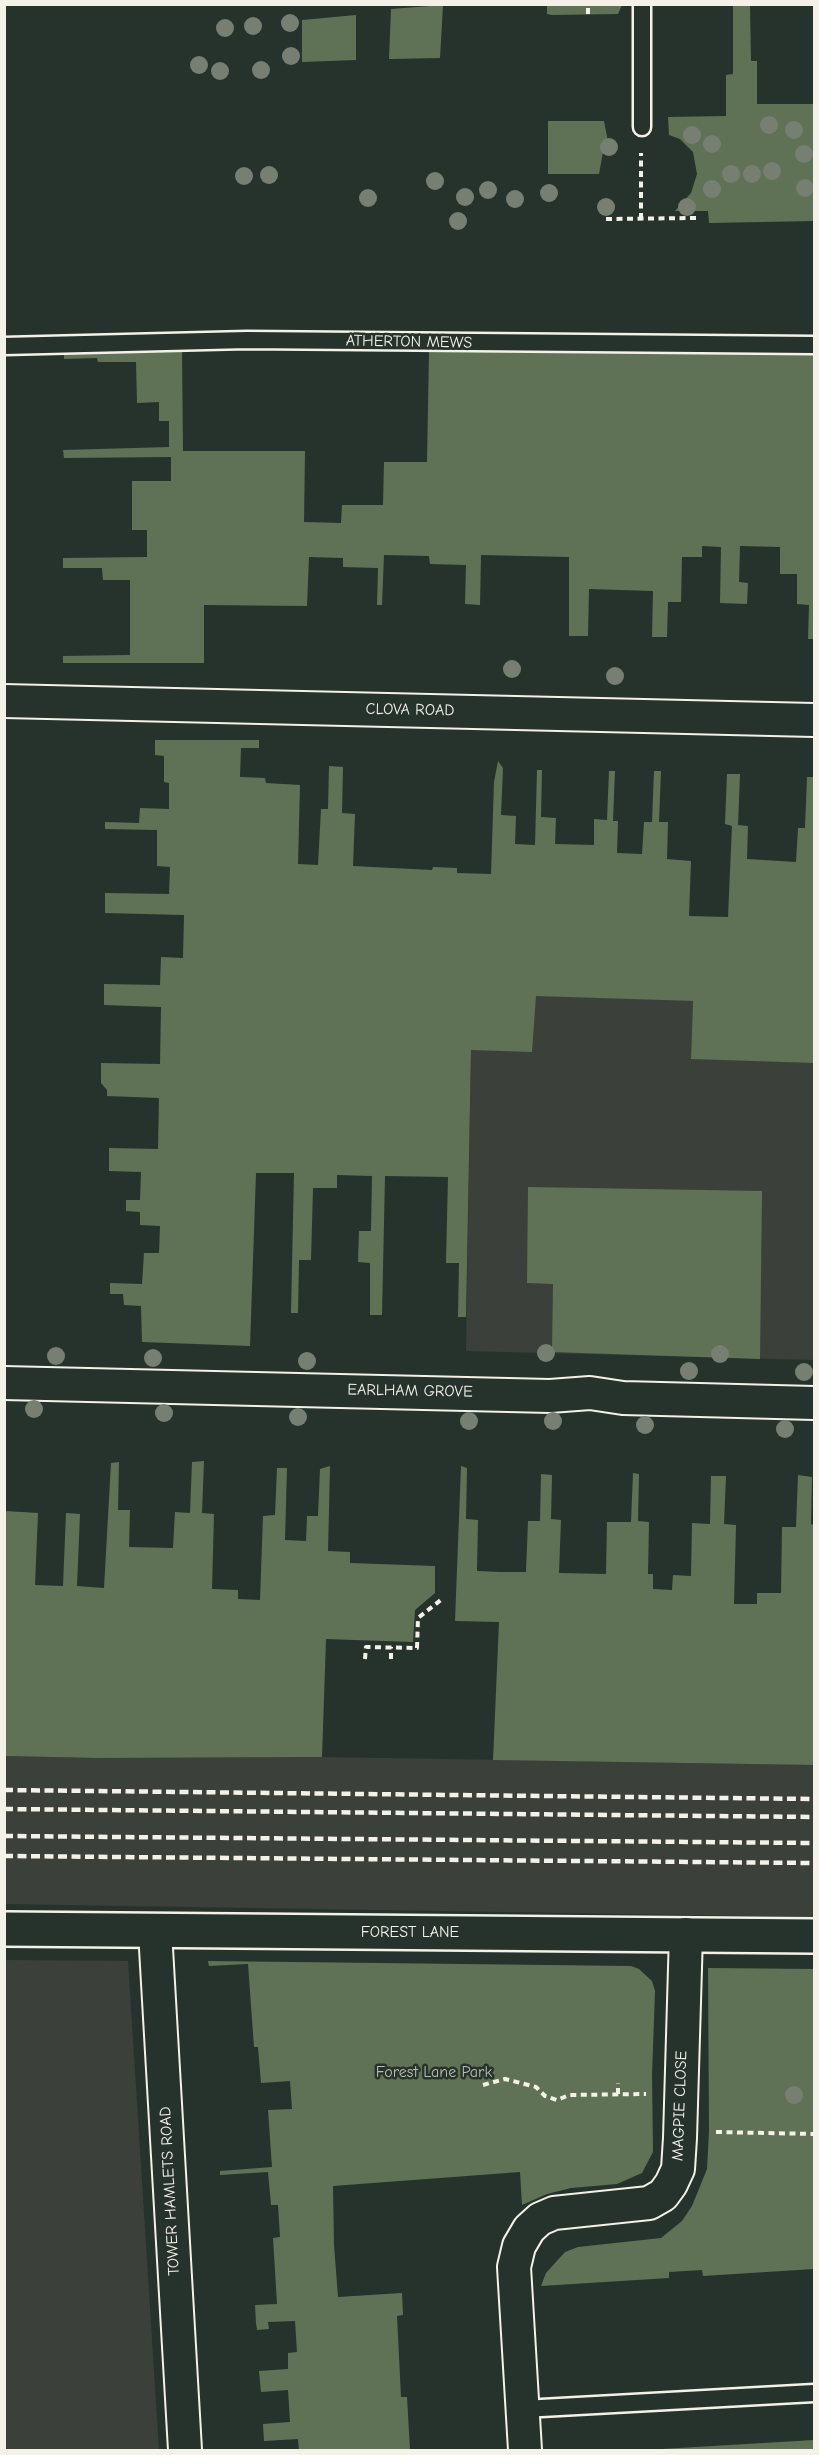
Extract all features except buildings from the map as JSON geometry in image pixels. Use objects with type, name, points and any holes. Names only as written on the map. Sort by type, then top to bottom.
[{"type":"street","name":"CLOVA ROAD","points":[[4,701],[814,720]]},
{"type":"street","name":"EARLHAM GROVE","points":[[4,1383],[550,1396],[590,1393],[623,1398],[814,1403]]},
{"type":"street","name":"FOREST LANE","points":[[4,1929],[814,1936]]},
{"type":"street","name":"TOWER HAMLETS ROAD","points":[[155,1931],[185,2451]]},
{"type":"street","name":"MAGPIE CLOSE","points":[[525,2451],[514,2267],[519,2246],[529,2229],[540,2219],[554,2213],[649,2203],[663,2195],[678,2169],[686,1934]]},
{"type":"lane","points":[[642,4],[642,127]]},
{"type":"lane","name":"ATHERTON MEWS","points":[[4,345],[247,340],[407,346],[814,345]]},
{"type":"lane","points":[[523,2409],[814,2393]]},
{"type":"path","points":[[588,4],[588,14]]},
{"type":"path","points":[[641,219],[642,127]]},
{"type":"path","points":[[606,219],[696,218]]},
{"type":"path","points":[[365,1659],[366,1647],[417,1648],[418,1618],[442,1599]]},
{"type":"path","points":[[390,1659],[391,1647]]},
{"type":"path","points":[[483,2085],[505,2079],[536,2087],[545,2096],[557,2100],[569,2095],[652,2094]]},
{"type":"path","points":[[618,2083],[618,2094]]},
{"type":"path","points":[[709,2132],[814,2134]]},
{"type":"shaded area","points":[[536,995],[693,1001],[691,1058],[814,1063],[814,1360],[466,1351],[471,1049]]},
{"type":"shaded area","points":[[5,1756],[322,1757],[814,1765],[814,1917],[5,1904]]},
{"type":"shaded area","points":[[5,1960],[128,1961],[159,2450],[5,2450]]},
{"type":"green space","points":[[547,4],[622,5],[618,14],[552,15],[547,14]]},
{"type":"green space","points":[[443,5],[440,58],[389,59],[391,9]]},
{"type":"green space","points":[[733,5],[750,5],[751,61],[757,61],[757,104],[814,104],[814,221],[709,223],[708,211],[675,211],[691,193],[697,174],[693,152],[680,139],[669,135],[668,117],[726,116],[726,75],[733,74]]},
{"type":"green space","points":[[356,15],[356,60],[302,62],[302,20]]},
{"type":"green space","points":[[548,121],[604,121],[608,142],[603,152],[599,174],[548,174]]},
{"type":"green space","points":[[182,352],[183,451],[305,451],[304,522],[341,523],[342,505],[383,505],[384,462],[427,462],[429,352],[814,352],[814,639],[808,639],[809,605],[797,604],[797,574],[780,574],[780,547],[740,546],[739,582],[748,583],[747,604],[720,603],[721,547],[702,546],[702,557],[682,557],[681,602],[668,602],[667,637],[652,637],[653,591],[589,589],[588,636],[569,636],[569,557],[481,555],[480,605],[465,604],[466,565],[430,564],[429,556],[384,555],[382,605],[377,605],[378,568],[343,567],[343,558],[309,557],[307,606],[204,605],[204,663],[63,663],[63,656],[130,655],[130,580],[103,580],[102,568],[63,568],[63,558],[147,557],[147,530],[132,530],[132,481],[171,481],[171,457],[64,458],[63,450],[169,447],[169,421],[159,421],[159,402],[137,403],[136,362],[98,362],[97,358],[64,359],[64,353]]},
{"type":"green space","points":[[155,740],[259,740],[259,748],[241,748],[240,777],[265,778],[266,783],[300,785],[298,864],[318,865],[321,809],[328,809],[329,766],[343,767],[342,813],[355,814],[353,866],[432,870],[433,867],[457,868],[457,873],[491,874],[494,782],[498,761],[503,768],[501,815],[516,816],[515,844],[535,845],[537,770],[542,770],[541,817],[556,818],[555,844],[594,845],[594,819],[607,820],[609,771],[615,771],[613,821],[618,821],[617,853],[642,854],[644,822],[652,822],[654,771],[661,771],[659,822],[668,822],[667,859],[691,861],[689,916],[728,917],[732,826],[725,824],[727,774],[740,774],[738,825],[748,826],[747,859],[796,862],[798,828],[805,828],[807,777],[814,777],[814,1063],[691,1059],[693,1001],[536,996],[532,1052],[471,1050],[466,1317],[458,1317],[459,1263],[446,1263],[448,1177],[385,1176],[382,1315],[370,1315],[370,1263],[358,1262],[359,1231],[371,1231],[372,1176],[337,1175],[337,1188],[313,1188],[311,1260],[299,1260],[298,1313],[291,1313],[294,1173],[256,1173],[250,1346],[142,1342],[141,1306],[124,1305],[123,1294],[110,1294],[110,1283],[142,1284],[144,1253],[159,1253],[160,1226],[140,1225],[140,1212],[126,1211],[126,1200],[140,1200],[141,1172],[109,1171],[109,1148],[158,1149],[159,1098],[107,1096],[107,1090],[101,1083],[101,1063],[160,1064],[161,1007],[104,1005],[104,984],[160,985],[161,957],[183,958],[184,915],[105,913],[105,893],[169,894],[170,867],[157,866],[157,830],[105,829],[105,822],[139,823],[140,808],[169,809],[169,783],[164,782],[164,756],[155,755]]},
{"type":"green space","points":[[528,1187],[762,1191],[760,1359],[552,1352],[553,1284],[527,1283]]},
{"type":"green space","points":[[204,1461],[202,1513],[214,1514],[212,1589],[238,1590],[238,1599],[260,1600],[263,1516],[275,1515],[277,1468],[287,1468],[285,1540],[306,1541],[307,1516],[318,1516],[320,1469],[330,1466],[328,1551],[350,1552],[350,1563],[435,1566],[435,1593],[415,1610],[413,1642],[326,1639],[322,1757],[5,1756],[5,1511],[38,1513],[35,1585],[63,1586],[66,1513],[80,1514],[77,1586],[104,1588],[111,1463],[119,1462],[118,1510],[130,1510],[129,1547],[173,1548],[175,1512],[190,1513],[192,1462]]},
{"type":"green space","points":[[461,1466],[467,1468],[466,1519],[478,1520],[477,1571],[526,1572],[528,1521],[540,1521],[541,1474],[552,1475],[551,1519],[561,1520],[559,1573],[606,1574],[607,1522],[631,1522],[633,1473],[639,1474],[638,1521],[649,1522],[648,1574],[653,1574],[653,1589],[672,1590],[673,1575],[691,1576],[692,1523],[710,1524],[711,1476],[726,1476],[724,1524],[736,1525],[734,1604],[757,1604],[757,1593],[781,1593],[782,1527],[796,1527],[798,1475],[812,1477],[814,1765],[493,1760],[499,1622],[455,1621]]},
{"type":"green space","name":"Forest Lane Park","points":[[208,1961],[631,1966],[639,1969],[652,1981],[655,1991],[652,2075],[653,2152],[642,2173],[617,2184],[571,2188],[547,2194],[522,2205],[520,2172],[333,2186],[338,2297],[402,2293],[403,2315],[397,2316],[401,2397],[407,2397],[410,2450],[299,2450],[298,2439],[264,2441],[263,2424],[290,2422],[288,2390],[261,2392],[259,2371],[288,2369],[288,2353],[297,2352],[295,2321],[268,2322],[269,2329],[257,2330],[256,2323],[255,2305],[277,2304],[273,2238],[280,2237],[278,2205],[271,2205],[268,2172],[220,2175],[220,2171],[272,2167],[268,2110],[292,2109],[290,2081],[261,2083],[258,2047],[254,2047],[248,1964],[209,1966]]},
{"type":"green space","points":[[708,1968],[814,1969],[814,2269],[703,2276],[702,2270],[669,2272],[669,2278],[541,2286],[546,2273],[565,2252],[578,2247],[661,2238],[682,2221],[692,2206],[707,2169],[709,2131]]},
{"type":"green space","points":[[814,2440],[814,2450],[645,2450]]},
{"type":"railway","points":[[4,1790],[814,1799]]},
{"type":"railway","points":[[4,1809],[814,1817]]},
{"type":"railway","points":[[4,1836],[814,1843]]},
{"type":"railway","points":[[4,1856],[814,1863]]}]
